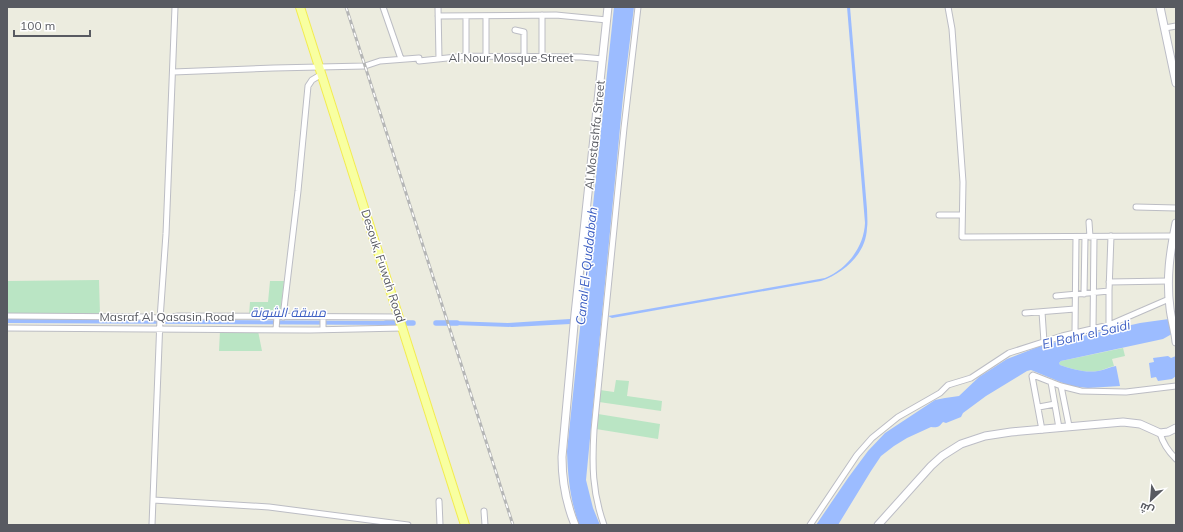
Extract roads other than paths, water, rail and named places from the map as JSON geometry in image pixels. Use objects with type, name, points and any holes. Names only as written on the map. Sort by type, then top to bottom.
[{"type":"main road","name":"Desouk, Fuwah Road","points":[[300,7],[465,525]]},
{"type":"main road","name":"Al Mostashfa Street","points":[[575,525],[566,499],[562,456],[575,314],[608,7]]},
{"type":"main road","points":[[1160,7],[1176,83]]},
{"type":"main road","points":[[1176,223],[1169,256],[1168,282],[1168,299],[1176,338]]},
{"type":"main road","points":[[878,525],[923,474],[942,456],[961,444],[985,436],[1069,426],[1123,422],[1140,424],[1160,433],[1168,432],[1176,428]]},
{"type":"street","points":[[152,525],[175,7]]},
{"type":"street","points":[[383,7],[401,59]]},
{"type":"street","points":[[438,7],[438,59]]},
{"type":"street","points":[[604,525],[594,487],[592,460],[624,128],[638,7]]},
{"type":"street","points":[[948,7],[952,29],[962,164],[962,237],[1173,236]]},
{"type":"street","points":[[438,16],[542,15],[607,20]]},
{"type":"street","points":[[542,15],[542,57]]},
{"type":"street","points":[[466,16],[466,56]]},
{"type":"street","points":[[486,16],[486,56]]},
{"type":"street","points":[[1165,28],[1176,26]]},
{"type":"street","points":[[515,30],[524,32],[524,56]]},
{"type":"street","name":"Al Nour Mosque Street","points":[[173,72],[208,70],[321,71],[365,66],[380,61],[401,59],[438,59],[466,56],[524,56],[602,59]]},
{"type":"street","points":[[283,317],[298,191],[304,113],[309,83],[321,71]]},
{"type":"street","points":[[1136,207],[1176,208]]},
{"type":"street","points":[[939,215],[962,215]]},
{"type":"street","points":[[1089,222],[1094,329]]},
{"type":"street","points":[[1109,325],[1111,236]]},
{"type":"street","points":[[1075,332],[1076,237]]},
{"type":"street","points":[[1084,294],[1089,237]]},
{"type":"street","points":[[1109,282],[1168,282]]},
{"type":"street","points":[[1056,296],[1109,291]]},
{"type":"street","points":[[810,525],[857,456],[872,438],[898,417],[940,393],[948,385],[971,378],[1009,353],[1075,332],[1109,325],[1168,299]]},
{"type":"street","points":[[1025,313],[1075,309]]},
{"type":"street","points":[[1042,312],[1044,342]]},
{"type":"street","name":"Masraf Al Qasasin Road","points":[[7,316],[160,318],[178,316],[399,317]]},
{"type":"street","points":[[276,329],[277,317]]},
{"type":"street","points":[[323,317],[323,329]]},
{"type":"street","points":[[7,328],[402,328]]},
{"type":"street","points":[[1042,430],[1039,407],[1032,376],[1034,375],[1061,386],[1081,391],[1113,392],[1176,386]]},
{"type":"street","points":[[1050,382],[1058,428]]},
{"type":"street","points":[[1061,386],[1069,426]]},
{"type":"street","points":[[1039,407],[1055,404]]},
{"type":"street","points":[[1160,433],[1167,450],[1176,459]]},
{"type":"street","points":[[153,500],[282,508],[408,525]]},
{"type":"street","points":[[439,501],[440,525]]},
{"type":"street","points":[[484,511],[484,525]]},
{"type":"water","points":[[614,7],[634,7],[623,97],[586,480],[593,508],[600,525],[579,525],[573,506],[570,488],[567,451]]},
{"type":"water","points":[[847,7],[850,7],[867,209],[866,237],[858,254],[845,268],[821,281],[612,318],[608,316],[825,278],[840,269],[853,256],[858,249],[864,232],[865,223]]},
{"type":"water","points":[[1176,318],[1176,333],[1163,339],[1061,361],[1059,363],[1060,365],[1069,368],[1088,371],[1098,371],[1116,366],[1120,386],[1088,388],[1070,386],[1031,370],[1027,371],[986,396],[963,413],[961,417],[946,423],[943,422],[938,427],[931,427],[894,446],[881,456],[838,525],[816,525],[868,451],[885,433],[935,400],[959,396],[979,377],[1007,359],[1043,345],[1140,323]]},
{"type":"water","points":[[7,319],[391,321],[392,325],[7,323]]},
{"type":"water","points":[[570,319],[570,324],[512,327],[451,325],[450,321],[508,323]]},
{"type":"water","points":[[1168,356],[1171,358],[1176,356],[1176,376],[1172,379],[1158,381],[1156,377],[1151,378],[1149,363],[1154,362],[1153,358]]},
{"type":"waterway","name":"مسقة الشونة","points":[[386,323],[413,323]]},
{"type":"waterway","name":"مسقة الشونة","points":[[436,323],[457,323]]},
{"type":"railway","points":[[346,7],[513,525]]},
{"type":"water label","name":"Canal El-Quddabah","points":[[586,266]]},
{"type":"water label","name":"El Bahr el Saidi","points":[[1086,334]]}]
